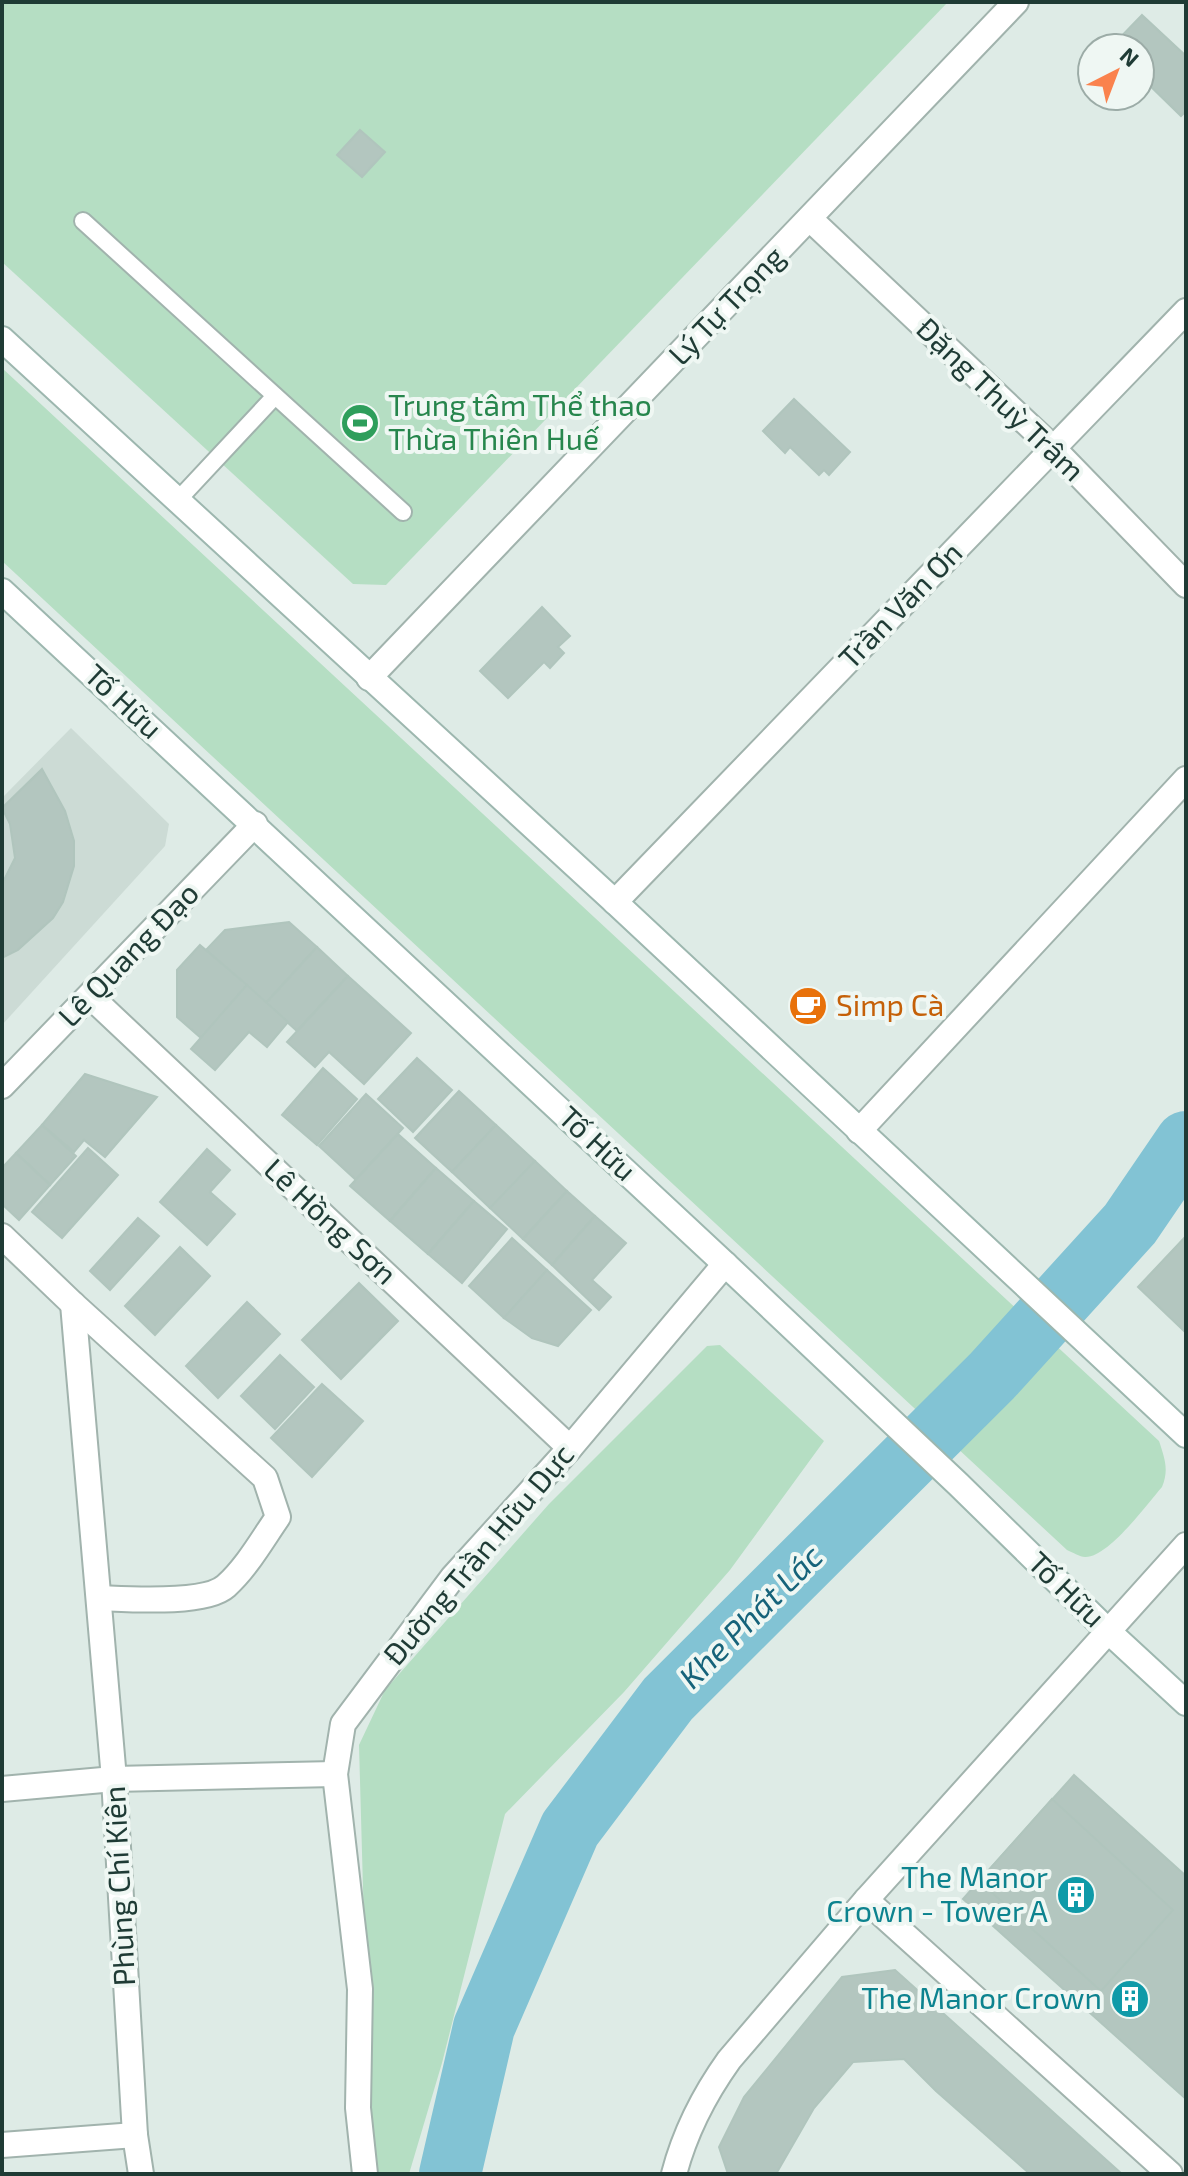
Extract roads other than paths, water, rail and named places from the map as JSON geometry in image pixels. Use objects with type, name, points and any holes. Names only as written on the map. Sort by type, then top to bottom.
[{"type":"street","name":"Lý Tự Trọng","points":[[369,678],[1016,2]]},
{"type":"street","name":"Đặng Thuỳ Trâm","points":[[810,219],[1053,448],[1186,585]]},
{"type":"street","name":"Trần Văn Ơn","points":[[615,902],[1186,311]]},
{"type":"street","points":[[2,339],[615,902],[1186,1435]]},
{"type":"street","name":"Tố Hữu","points":[[2,591],[725,1264],[1186,1703]]},
{"type":"street","points":[[859,1131],[1186,779]]},
{"type":"street","name":"Lê Quang Đạo","points":[[2,1086],[255,824]]},
{"type":"street","name":"Lê Hồng Sơn","points":[[90,996],[570,1448]]},
{"type":"street","points":[[2,1236],[265,1478],[278,1517],[224,1589],[183,1600],[99,1598]]},
{"type":"street","name":"Đường Trần Hữu Dực","points":[[365,2174],[358,2108],[360,1989],[335,1774],[343,1724],[453,1577],[570,1448],[725,1264]]},
{"type":"street","name":"Phùng Chí Kiên","points":[[73,1304],[114,1779],[135,2135],[141,2174]]},
{"type":"street","points":[[674,2174],[692,2121],[722,2070],[866,1900],[1186,1545]]},
{"type":"street","points":[[2,1789],[114,1779],[335,1774]]},
{"type":"street","points":[[866,1900],[1170,2174]]},
{"type":"street","points":[[2,2145],[135,2135]]},
{"type":"lane","points":[[83,221],[403,512]]},
{"type":"lane","points":[[177,501],[275,396]]},
{"type":"waterway","name":"Khe Phát Lác","points":[[450,2174],[484,2027],[570,1829],[668,1699],[992,1376],[1130,1224],[1186,1142]]},
{"type":"place","name":"Trung tâm Thể thao Thừa Thiên Huế","points":[[360,423]]},
{"type":"place","name":"Simp Cà","points":[[808,1006]]},
{"type":"place","name":"The Manor Crown - Tower A","points":[[1076,1895]]},
{"type":"place","name":"The Manor Crown","points":[[1130,1999]]}]
